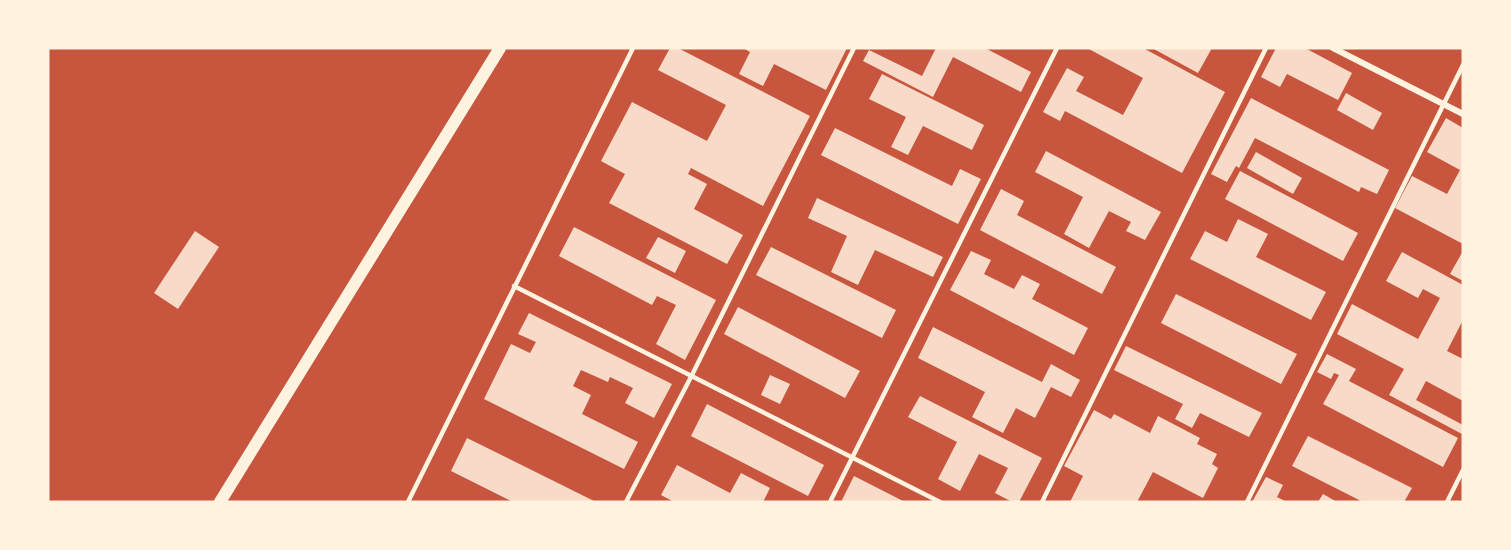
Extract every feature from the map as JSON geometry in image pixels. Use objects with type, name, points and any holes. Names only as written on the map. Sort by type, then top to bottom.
[{"type":"main road","points":[[220,502],[500,48]]},
{"type":"street","points":[[1333,48],[1463,114]]},
{"type":"lane","points":[[408,502],[633,48]]},
{"type":"lane","points":[[626,502],[692,375],[854,48]]},
{"type":"lane","points":[[830,502],[1057,48]]},
{"type":"lane","points":[[1042,502],[1266,48]]},
{"type":"lane","points":[[1247,502],[1463,65]]},
{"type":"lane","points":[[514,285],[940,502]]},
{"type":"lane","points":[[1447,502],[1463,470]]},
{"type":"building","points":[[670,48],[678,48],[810,116],[763,206],[691,168],[688,174],[707,184],[694,209],[743,235],[727,264],[609,203],[625,174],[601,161],[632,102],[707,141],[726,105],[658,70]]},
{"type":"building","points":[[743,48],[847,48],[826,90],[774,64],[763,86],[739,74],[750,52]]},
{"type":"building","points":[[936,48],[985,48],[1031,72],[1021,92],[953,57],[933,97],[863,61],[869,50],[922,76]]},
{"type":"building","points":[[1087,48],[1143,48],[1225,92],[1182,173],[1065,111],[1060,121],[1043,112],[1067,68],[1084,77],[1076,91],[1123,115],[1143,78]]},
{"type":"building","points":[[1152,48],[1212,48],[1198,73]]},
{"type":"building","points":[[1276,48],[1305,48],[1352,73],[1338,100],[1287,74],[1280,87],[1261,77]]},
{"type":"building","points":[[882,74],[984,125],[972,150],[923,126],[908,155],[891,147],[906,117],[869,99]]},
{"type":"building","points":[[1346,93],[1382,113],[1373,130],[1337,110]]},
{"type":"building","points":[[1251,98],[1389,170],[1377,194],[1361,187],[1359,192],[1255,138],[1239,168],[1236,166],[1227,182],[1211,174]]},
{"type":"building","points":[[1446,118],[1463,128],[1463,244],[1395,208],[1412,176],[1447,194],[1460,170],[1427,152]]},
{"type":"building","points":[[835,128],[952,186],[960,169],[981,179],[958,224],[821,155]]},
{"type":"building","points":[[1046,151],[1161,212],[1145,240],[1126,231],[1131,222],[1109,211],[1089,248],[1064,234],[1083,197],[1035,172]]},
{"type":"building","points":[[1256,152],[1302,178],[1293,194],[1247,168]]},
{"type":"building","points":[[1240,171],[1358,233],[1343,261],[1225,199]]},
{"type":"building","points":[[1001,189],[1024,201],[1017,215],[1116,267],[1102,294],[980,230]]},
{"type":"building","points":[[817,198],[943,257],[933,277],[875,250],[858,285],[831,272],[847,236],[808,218]]},
{"type":"building","points":[[1238,219],[1268,234],[1256,257],[1326,292],[1311,320],[1190,259],[1205,231],[1227,242]]},
{"type":"building","points":[[574,227],[716,300],[685,360],[656,344],[676,305],[657,296],[652,305],[559,256]]},
{"type":"building","points":[[195,231],[219,247],[178,309],[154,293]]},
{"type":"building","points":[[658,237],[686,251],[675,273],[646,258]]},
{"type":"building","points":[[771,247],[896,310],[882,338],[756,275]]},
{"type":"building","points":[[971,251],[991,260],[984,274],[1014,289],[1022,275],[1040,284],[1032,299],[1088,328],[1074,355],[950,290]]},
{"type":"building","points":[[1463,251],[1463,281],[1450,274]]},
{"type":"building","points":[[1402,252],[1463,285],[1463,320],[1447,351],[1463,359],[1463,401],[1426,381],[1416,400],[1463,425],[1462,434],[1389,395],[1404,369],[1337,334],[1352,304],[1418,339],[1440,298],[1423,289],[1418,298],[1386,281]]},
{"type":"building","points":[[1176,294],[1297,354],[1281,384],[1161,323]]},
{"type":"building","points":[[738,307],[860,371],[845,398],[724,334]]},
{"type":"building","points":[[529,313],[672,384],[654,418],[625,403],[633,388],[610,377],[608,382],[581,370],[573,386],[591,395],[582,414],[638,442],[624,469],[484,399],[511,344],[530,353],[536,342],[518,334]]},
{"type":"building","points":[[933,327],[1042,382],[1051,364],[1080,380],[1071,397],[1051,387],[1035,418],[1016,408],[1003,433],[972,417],[985,392],[918,358]]},
{"type":"building","points":[[1126,346],[1262,413],[1249,437],[1200,413],[1192,428],[1175,419],[1183,404],[1114,370]]},
{"type":"building","points":[[1327,354],[1356,369],[1349,381],[1458,438],[1443,467],[1323,404],[1339,375],[1334,373],[1331,379],[1317,372]]},
{"type":"building","points":[[770,375],[790,384],[780,404],[761,395]]},
{"type":"building","points":[[920,396],[1042,458],[1019,502],[1012,502],[995,493],[1008,468],[979,454],[960,491],[938,479],[957,442],[908,417]]},
{"type":"building","points":[[707,404],[824,465],[808,496],[691,436]]},
{"type":"building","points":[[1094,410],[1111,419],[1114,414],[1150,433],[1158,416],[1200,438],[1197,444],[1217,454],[1212,464],[1218,468],[1203,498],[1153,472],[1137,502],[1070,502],[1083,476],[1064,466]]},
{"type":"building","points":[[1308,436],[1412,488],[1404,502],[1363,502],[1292,466]]},
{"type":"building","points":[[467,438],[596,502],[513,502],[451,471]]},
{"type":"building","points":[[677,465],[730,493],[741,473],[770,488],[763,502],[674,502],[661,495]]},
{"type":"building","points":[[854,476],[905,502],[841,502]]},
{"type":"building","points":[[1266,477],[1283,485],[1277,497],[1287,502],[1252,502]]},
{"type":"building","points":[[1323,494],[1337,502],[1318,502]]}]
